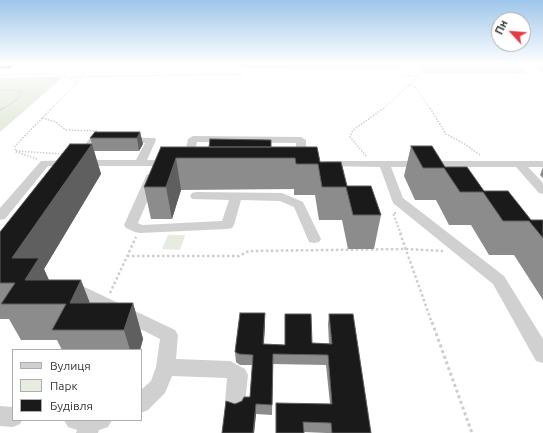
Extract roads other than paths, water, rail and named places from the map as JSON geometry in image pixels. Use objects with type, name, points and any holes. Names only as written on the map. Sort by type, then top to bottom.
[{"type":"street","points":[[0,216],[45,163],[192,163],[193,139],[301,140],[301,150],[290,150],[290,164]]},
{"type":"street","points":[[63,175],[88,152],[86,150],[94,140],[151,140],[140,163]]},
{"type":"street","points":[[157,163],[131,225],[140,229],[227,225],[236,196]]},
{"type":"street","points":[[313,164],[543,164]]},
{"type":"street","points":[[379,164],[397,200],[498,280],[543,354]]},
{"type":"street","points":[[519,164],[543,190]]},
{"type":"street","points":[[196,196],[282,197],[299,205],[314,239]]},
{"type":"street","points":[[65,283],[169,335],[166,367],[158,387],[142,402]]},
{"type":"street","points":[[166,367],[230,370],[238,375],[235,403]]},
{"type":"street","points":[[0,416],[12,417]]}]
